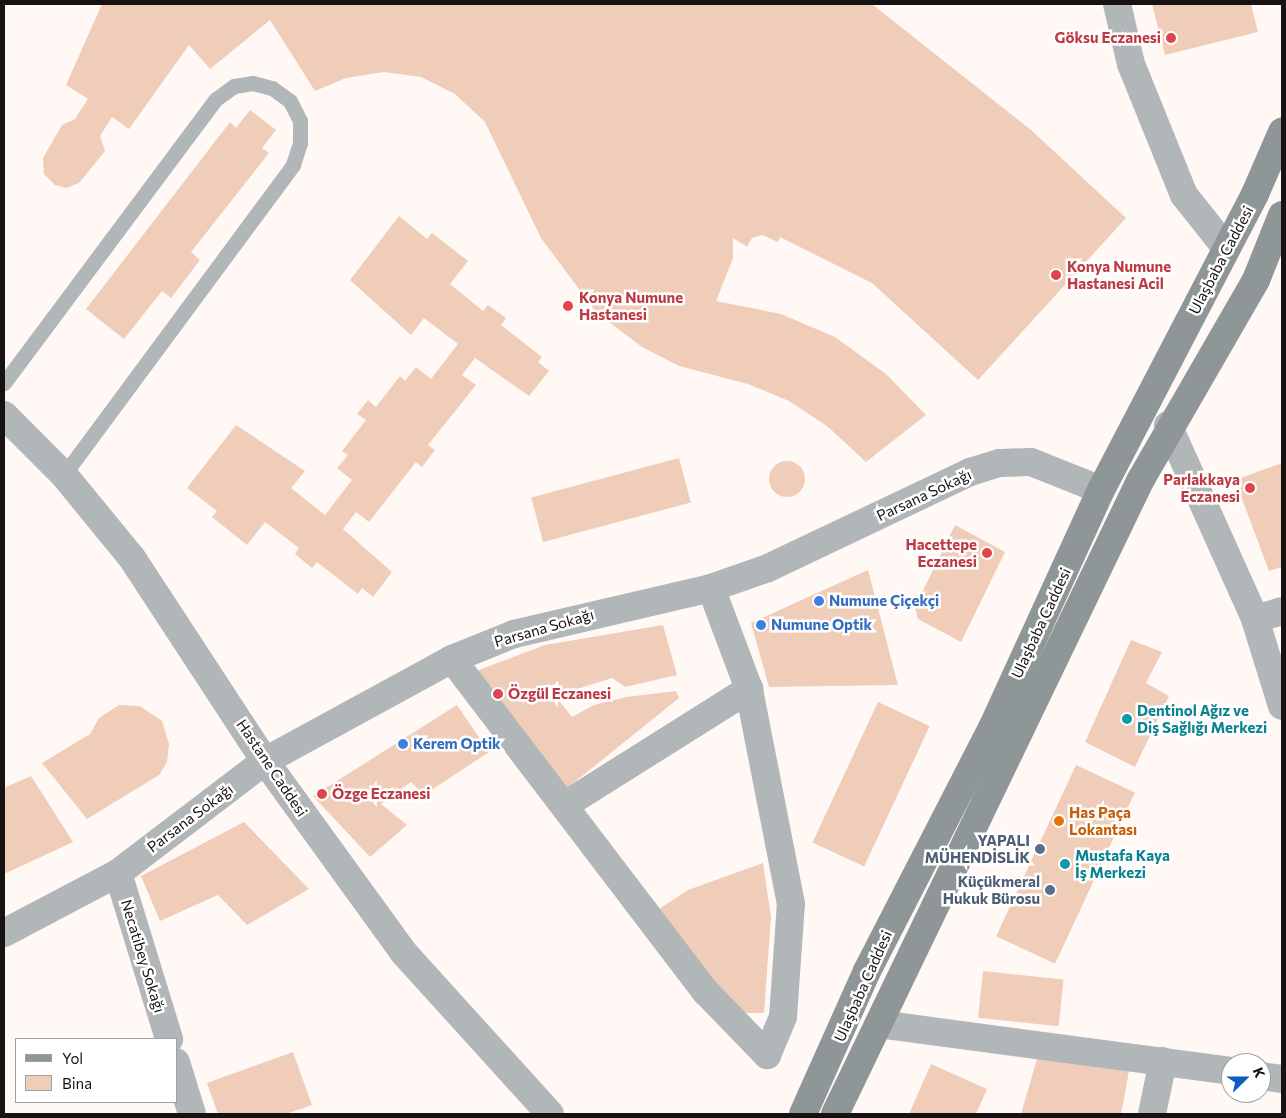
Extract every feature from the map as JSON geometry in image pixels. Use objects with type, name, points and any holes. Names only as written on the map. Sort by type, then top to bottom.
[{"type":"main road","name":"Ulaşbaba Caddesi","points":[[803,1114],[867,971],[992,728],[1101,490],[1226,248],[1282,132]]},
{"type":"main road","name":"Ulaşbaba Caddesi","points":[[835,1114],[1168,425],[1256,280],[1278,253],[1282,215]]},
{"type":"street","points":[[1117,4],[1131,64],[1184,195],[1226,248]]},
{"type":"street","name":"Hastane Caddesi","points":[[4,415],[64,475],[161,597],[265,761],[404,953],[550,1114]]},
{"type":"street","points":[[1168,425],[1255,620],[1282,706]]},
{"type":"street","name":"Parsana Sokağı","points":[[4,932],[118,873],[265,761],[452,659],[514,634],[582,615],[711,588],[768,568],[970,472],[1000,463],[1031,462],[1101,490]]},
{"type":"street","points":[[452,659],[706,992],[767,1055],[782,1017],[791,904],[749,689],[711,588]]},
{"type":"street","points":[[1255,620],[1282,611]]},
{"type":"street","points":[[565,805],[749,689]]},
{"type":"street","name":"Necatibey Sokağı","points":[[118,873],[169,1038]]},
{"type":"street","points":[[879,1024],[1221,1070]]},
{"type":"street","points":[[1152,1114],[1163,1061]]},
{"type":"street","points":[[178,1068],[192,1114]]},
{"type":"lane","points":[[4,383],[216,98],[234,86],[253,83],[272,88],[290,101],[300,120],[300,143],[293,165],[64,475]]},
{"type":"building","points":[[102,4],[872,4],[1031,130],[1126,218],[978,380],[872,283],[780,237],[778,242],[762,235],[752,238],[747,247],[733,238],[733,258],[716,301],[781,314],[835,337],[886,374],[926,415],[866,462],[827,426],[789,401],[748,384],[679,366],[642,347],[596,312],[541,238],[485,122],[455,94],[421,77],[384,72],[346,78],[315,91],[270,20],[210,69],[189,45],[129,129],[112,117],[100,136],[105,151],[79,183],[66,188],[55,185],[44,174],[43,158],[62,125],[75,119],[88,99],[66,85]]},
{"type":"building","points":[[1152,4],[1251,4],[1258,32],[1165,55]]},
{"type":"building","points":[[250,110],[276,130],[262,148],[269,153],[191,252],[200,260],[171,298],[162,291],[124,339],[86,309],[230,122],[236,128]]},
{"type":"building","points":[[399,216],[427,239],[432,233],[468,261],[450,284],[483,311],[488,305],[506,318],[501,325],[542,357],[538,362],[549,371],[529,396],[475,358],[462,375],[476,385],[428,445],[435,450],[422,467],[416,462],[369,522],[356,512],[343,529],[392,572],[373,597],[362,588],[358,594],[317,562],[312,568],[295,554],[299,548],[265,522],[247,545],[212,517],[217,511],[187,488],[236,425],[305,471],[291,488],[325,515],[352,480],[337,468],[348,455],[342,451],[366,420],[357,414],[368,400],[376,407],[400,376],[405,381],[416,367],[431,379],[458,344],[424,318],[411,335],[350,280]]},
{"type":"building","points":[[679,458],[691,502],[543,542],[531,498]]},
{"type":"building","points":[[787,461],[794,462],[800,466],[804,472],[804,486],[800,492],[794,496],[787,497],[780,496],[774,492],[770,486],[769,479],[770,472],[774,466],[780,462]]},
{"type":"building","points":[[1282,463],[1282,567],[1269,571],[1235,480]]},
{"type":"building","points":[[955,525],[1005,552],[961,642],[918,619],[915,607]]},
{"type":"building","points":[[868,570],[898,685],[769,687],[751,623]]},
{"type":"building","points":[[663,625],[677,675],[625,687],[612,678],[561,694],[558,682],[549,688],[572,717],[594,705],[626,697],[676,691],[679,698],[566,789],[476,671],[545,645]]},
{"type":"building","name":"Dentinol Ağız ve Diş Sağlığı Merkezi","points":[[1131,640],[1162,652],[1146,683],[1169,696],[1135,767],[1085,742]]},
{"type":"building","points":[[878,702],[930,726],[864,867],[812,842]]},
{"type":"building","points":[[119,705],[140,706],[162,721],[169,744],[167,762],[159,775],[87,819],[42,763],[90,734],[99,718]]},
{"type":"building","points":[[457,705],[489,752],[424,795],[411,782],[381,804],[407,825],[370,857],[313,796]]},
{"type":"building","name":"Mustafa Kaya İş Merkezi","points":[[1076,765],[1135,792],[1055,964],[996,936]]},
{"type":"building","points":[[31,776],[73,842],[4,874],[4,788]]},
{"type":"building","points":[[244,822],[309,889],[247,925],[218,895],[160,921],[141,876]]},
{"type":"building","points":[[763,863],[771,917],[764,1013],[738,1013],[656,911],[688,890]]},
{"type":"building","points":[[983,971],[1064,979],[1059,1026],[978,1018]]},
{"type":"building","points":[[293,1052],[312,1105],[286,1114],[218,1114],[207,1083]]},
{"type":"building","points":[[1039,1052],[1130,1066],[1121,1114],[1021,1114]]},
{"type":"building","points":[[931,1064],[987,1089],[976,1114],[909,1114]]},
{"type":"place","name":"Göksu Eczanesi","points":[[1171,38]]},
{"type":"place","name":"Konya Numune Hastanesi Acil","points":[[1056,275]]},
{"type":"place","name":"Konya Numune Hastanesi","points":[[568,306]]},
{"type":"place","name":"Parlakkaya Eczanesi","points":[[1250,488]]},
{"type":"place","name":"Hacettepe Eczanesi","points":[[987,553]]},
{"type":"place","name":"Numune Çiçekçi","points":[[819,601]]},
{"type":"place","name":"Numune Optik","points":[[761,625]]},
{"type":"place","name":"Özgül Eczanesi","points":[[498,694]]},
{"type":"place","name":"Dentinol Ağız ve Diş Sağlığı Merkezi","points":[[1127,719]]},
{"type":"place","name":"Kerem Optik","points":[[403,744]]},
{"type":"place","name":"Özge Eczanesi","points":[[322,794]]},
{"type":"place","name":"Has Paça Lokantası","points":[[1059,821]]},
{"type":"place","name":"YAPALI MÜHENDİSLİK","points":[[1040,849]]},
{"type":"place","name":"Mustafa Kaya İş Merkezi","points":[[1065,864]]},
{"type":"place","name":"Küçükmeral Hukuk Bürosu","points":[[1050,890]]}]
